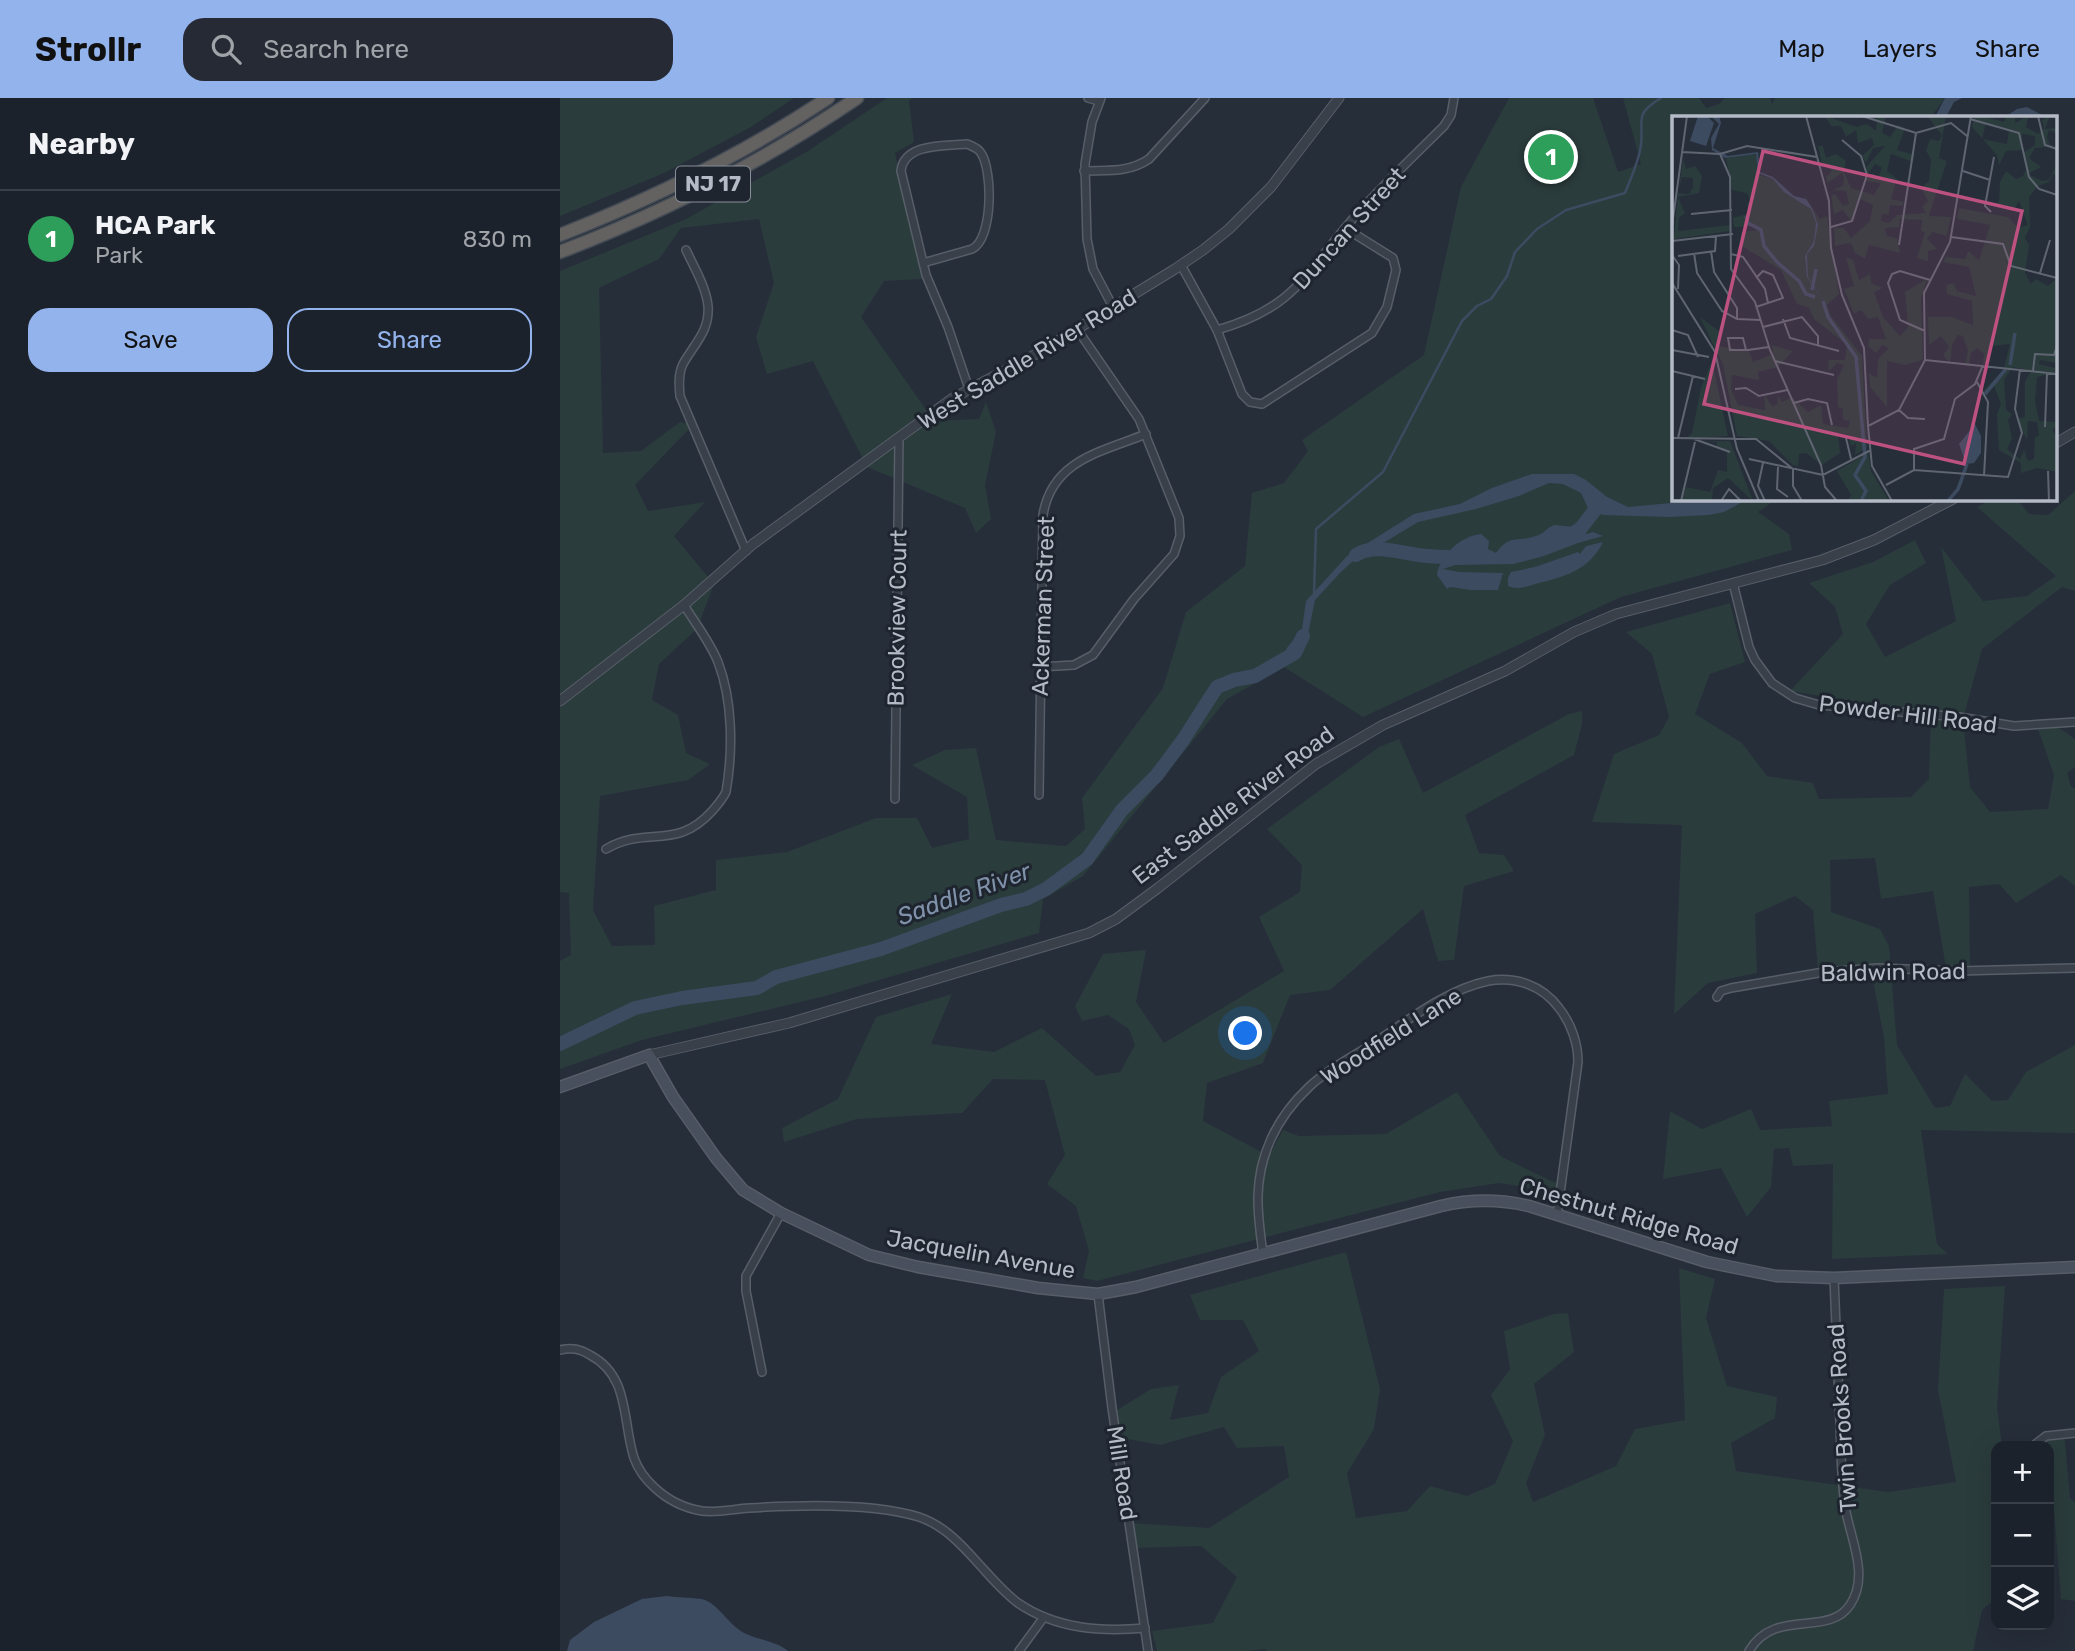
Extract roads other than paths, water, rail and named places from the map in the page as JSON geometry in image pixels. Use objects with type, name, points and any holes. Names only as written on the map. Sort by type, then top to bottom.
[{"type":"highway","name":"NJ 17","points":[[560,235],[702,173],[828,98]]},
{"type":"highway","name":"NJ 17","points":[[560,252],[628,225],[703,190],[775,150],[857,98]]},
{"type":"main road","name":"East Saddle River Road","points":[[560,1087],[649,1055]]},
{"type":"main road","name":"Jacquelin Avenue","points":[[649,1055],[673,1097],[726,1171],[743,1190],[781,1213],[869,1255],[884,1259],[1038,1288],[1098,1294]]},
{"type":"main road","name":"Chestnut Ridge Road","points":[[1098,1294],[1136,1287],[1458,1202],[1476,1200],[1512,1202],[1726,1267],[1776,1276],[1834,1278],[2075,1267]]},
{"type":"street","points":[[1088,98],[1100,100],[1087,143],[1084,171],[1089,254],[1100,285],[1113,307]]},
{"type":"street","points":[[1084,171],[1122,170],[1140,165],[1149,159],[1205,98]]},
{"type":"street","name":"West Saddle River Road","points":[[560,701],[684,605],[746,551],[953,398],[1113,307],[1181,265],[1229,229],[1271,187],[1339,98]]},
{"type":"street","name":"Duncan Street","points":[[1217,330],[1264,313],[1291,294],[1345,228],[1444,126],[1451,115],[1454,98]]},
{"type":"street","points":[[923,263],[972,249],[978,246],[986,233],[986,167],[981,153],[967,144],[914,151],[902,164],[901,171],[923,263],[969,389]]},
{"type":"street","points":[[1181,265],[1217,330],[1245,399],[1256,404],[1268,402],[1365,339],[1383,317],[1395,264],[1389,253],[1345,228]]},
{"type":"street","points":[[686,250],[704,292],[708,312],[705,331],[682,365],[680,396],[746,551]]},
{"type":"street","points":[[1040,667],[1073,665],[1093,655],[1134,599],[1169,559],[1178,545],[1181,527],[1146,434],[1129,403],[1077,329]]},
{"type":"street","points":[[2058,442],[2075,432]]},
{"type":"street","name":"Ackerman Street","points":[[1039,795],[1044,515],[1051,489],[1064,472],[1082,459],[1146,434]]},
{"type":"street","name":"Brookview Court","points":[[895,799],[899,437]]},
{"type":"street","name":"East Saddle River Road","points":[[649,1055],[789,1023],[1089,933],[1116,919],[1308,770],[1362,736],[1505,671],[1594,622],[1637,607],[1795,568],[1848,551],[1951,500]]},
{"type":"street","name":"Powder Hill Road","points":[[1733,583],[1748,645],[1755,660],[1772,683],[1795,698],[1819,705],[1959,717],[2014,726],[2075,722]]},
{"type":"street","points":[[606,849],[632,838],[677,835],[688,831],[706,818],[721,802],[726,792],[730,729],[723,678],[718,660],[684,605]]},
{"type":"street","name":"Baldwin Road","points":[[1717,997],[1721,991],[1731,988],[1848,970],[2075,968]]},
{"type":"street","name":"Woodfield Lane","points":[[1263,1254],[1257,1211],[1261,1169],[1272,1137],[1297,1099],[1324,1074],[1435,1004],[1460,991],[1489,981],[1512,980],[1526,983],[1546,993],[1562,1011],[1574,1036],[1578,1050],[1577,1074],[1558,1215]]},
{"type":"street","points":[[762,1371],[746,1292],[746,1276],[781,1213]]},
{"type":"street","name":"Twin Brooks Road","points":[[1749,1651],[1755,1642],[1770,1630],[1823,1621],[1839,1615],[1852,1603],[1858,1584],[1858,1562],[1842,1480],[1834,1278]]},
{"type":"street","name":"Mill Road","points":[[1098,1294],[1148,1651]]},
{"type":"street","points":[[560,1350],[580,1350],[605,1365],[613,1374],[621,1390],[634,1458],[647,1480],[667,1498],[689,1508],[708,1511],[821,1507],[890,1510],[919,1517],[952,1536],[1004,1591],[1018,1603],[1044,1617],[1091,1630],[1145,1628]]},
{"type":"street","points":[[2040,1441],[2046,1436],[2075,1433]]},
{"type":"street","points":[[1019,1651],[1044,1617]]},
{"type":"water","points":[[1945,98],[1962,98],[1954,102],[1947,116],[1936,116]]},
{"type":"water","points":[[2027,107],[2044,116],[2006,116],[2017,109]]},
{"type":"water","points":[[1532,474],[1574,474],[1607,497],[1628,507],[1702,500],[1746,500],[1724,512],[1709,515],[1603,515],[1588,508],[1581,493],[1563,484],[1549,483],[1519,496],[1476,509],[1418,522],[1352,562],[1340,573],[1315,600],[1306,644],[1297,653],[1286,649],[1302,629],[1306,601],[1347,556],[1414,514],[1460,504],[1492,488]]},
{"type":"water","points":[[1555,525],[1574,527],[1587,534],[1593,532],[1603,536],[1513,564],[1455,565],[1443,569],[1503,573],[1498,590],[1447,589],[1437,575],[1442,560],[1466,538],[1481,534],[1489,541],[1488,549],[1496,553],[1510,541],[1539,535]]},
{"type":"water","points":[[1603,542],[1590,560],[1574,571],[1525,587],[1508,586],[1511,572],[1578,552],[1580,554],[1586,546]]},
{"type":"water","points":[[667,1596],[705,1600],[744,1633],[777,1644],[788,1651],[567,1651],[570,1640],[594,1622],[642,1599]]},
{"type":"waterway","points":[[1314,593],[1316,529],[1383,472],[1462,321],[1477,306],[1491,299],[1507,276],[1515,252],[1537,229],[1566,210],[1625,193],[1640,151],[1643,113],[1661,98]]},
{"type":"waterway","name":"Saddle River","points":[[1565,539],[1581,528],[1598,506],[1610,508]]},
{"type":"waterway","name":"Saddle River","points":[[1356,555],[1381,549],[1463,558]]},
{"type":"waterway","name":"Saddle River","points":[[560,1044],[635,1008],[682,998],[757,988],[776,977],[881,949],[1001,905],[1026,899],[1046,889],[1087,859],[1122,810],[1157,775],[1217,687],[1255,676],[1295,653],[1303,636]]},
{"type":"place","name":"HCA Park","points":[[1551,157]]}]
